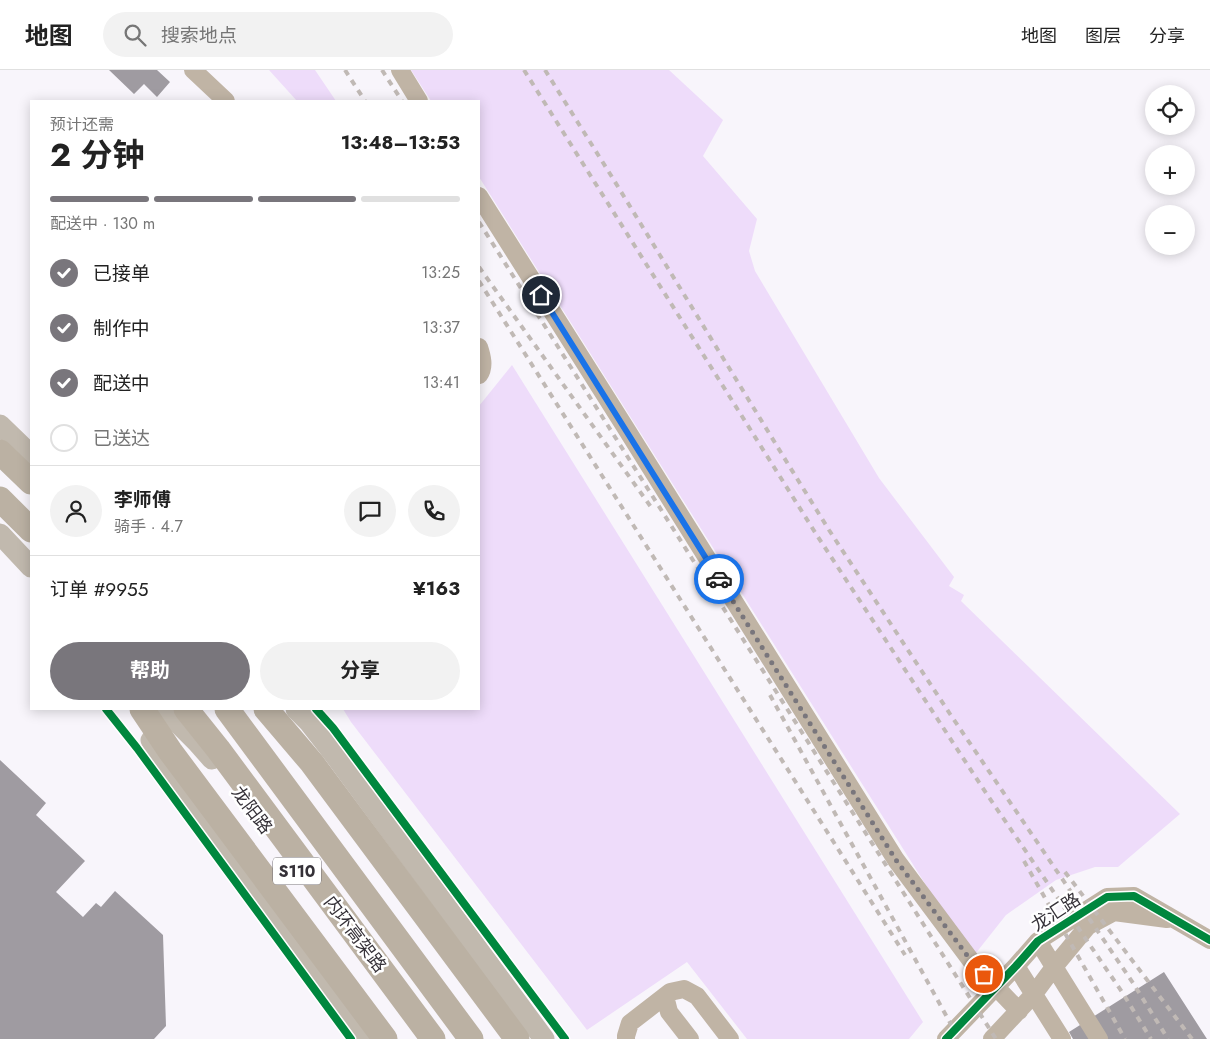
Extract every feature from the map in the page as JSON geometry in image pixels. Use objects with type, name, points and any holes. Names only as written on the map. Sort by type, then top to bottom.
[{"type":"highway","points":[[0,452],[30,481]]},
{"type":"highway","points":[[0,499],[30,529]]},
{"type":"highway","points":[[143,710],[170,752],[385,1039]]},
{"type":"highway","name":"内环高架路","points":[[187,710],[224,757],[434,1039]]},
{"type":"highway","name":"内环高架路","points":[[228,710],[471,1039]]},
{"type":"highway","points":[[267,710],[312,763],[517,1039]]},
{"type":"main road","points":[[0,424],[30,453]]},
{"type":"main road","points":[[0,534],[30,566]]},
{"type":"main road","name":"S110","points":[[135,710],[161,760],[201,821],[363,1039]]},
{"type":"main road","name":"龙阳路","points":[[165,710],[197,742],[235,786],[422,1039]]},
{"type":"main road","name":"S110","points":[[237,710],[482,1039]]},
{"type":"main road","points":[[297,710],[334,754],[544,1039]]},
{"type":"street","points":[[193,70],[225,100]]},
{"type":"street","points":[[400,70],[418,100]]},
{"type":"street","points":[[480,198],[896,860],[972,962],[1019,1011]]},
{"type":"street","points":[[480,350],[482,372],[480,374]]},
{"type":"street","name":"龙汇路","points":[[946,1039],[1038,941],[1106,897],[1134,896],[1210,940]]},
{"type":"street","name":"龙汇路","points":[[992,1039],[1034,994],[1054,966],[1088,926],[1114,912],[1175,920]]},
{"type":"street","points":[[1038,941],[1099,1039]]},
{"type":"street","points":[[1016,966],[1062,1039]]},
{"type":"street","points":[[626,1039],[630,1023],[670,992],[684,989],[697,996],[730,1039]]},
{"type":"street","points":[[665,996],[660,1012],[664,1024],[674,1039]]},
{"type":"street","points":[[665,996],[669,1012],[690,1039]]},
{"type":"shaded area","points":[[269,70],[315,70],[335,100],[296,100]]},
{"type":"shaded area","points":[[411,70],[669,70],[723,120],[703,156],[757,219],[749,251],[755,271],[879,478],[954,577],[949,586],[964,595],[961,601],[1180,814],[1118,867],[1095,867],[1056,880],[1006,915],[972,958],[480,179],[480,100],[430,100]]},
{"type":"shaded area","points":[[512,365],[923,1022],[909,1039],[747,1039],[687,962],[587,1030],[351,722],[344,710],[480,710],[480,405]]},
{"type":"building","points":[[109,70],[157,70],[170,82],[157,97],[144,84],[134,94]]},
{"type":"building","points":[[0,760],[46,803],[36,815],[85,861],[56,892],[83,917],[96,903],[101,907],[115,891],[163,935],[166,1026],[154,1039],[0,1039]]},
{"type":"building","points":[[1164,972],[1207,1039],[1073,1039],[1069,1032]]},
{"type":"railway","points":[[345,70],[364,100]]},
{"type":"railway","points":[[382,70],[401,100]]},
{"type":"railway","points":[[524,70],[818,537],[986,793],[1122,992],[1151,1039]]},
{"type":"railway","points":[[545,70],[829,530],[950,714],[1133,983],[1168,1039]]},
{"type":"railway","points":[[480,224],[996,1039]]},
{"type":"railway","points":[[480,268],[651,507]]},
{"type":"railway","points":[[480,283],[905,955]]},
{"type":"railway","points":[[770,695],[959,1039]]},
{"type":"railway","points":[[1024,861],[1125,1039]]},
{"type":"railway","points":[[1065,872],[1192,1039]]},
{"type":"cycle path","points":[[107,710],[137,748],[351,1039]]},
{"type":"cycle path","points":[[317,710],[333,728],[565,1039]]},
{"type":"cycle path","points":[[946,1039],[1038,941],[1107,897],[1134,896],[1210,940]]},
{"type":"way so far","points":[[719,579],[896,860],[972,962],[984,974]]},
{"type":"route","points":[[541,295],[719,579]]}]
